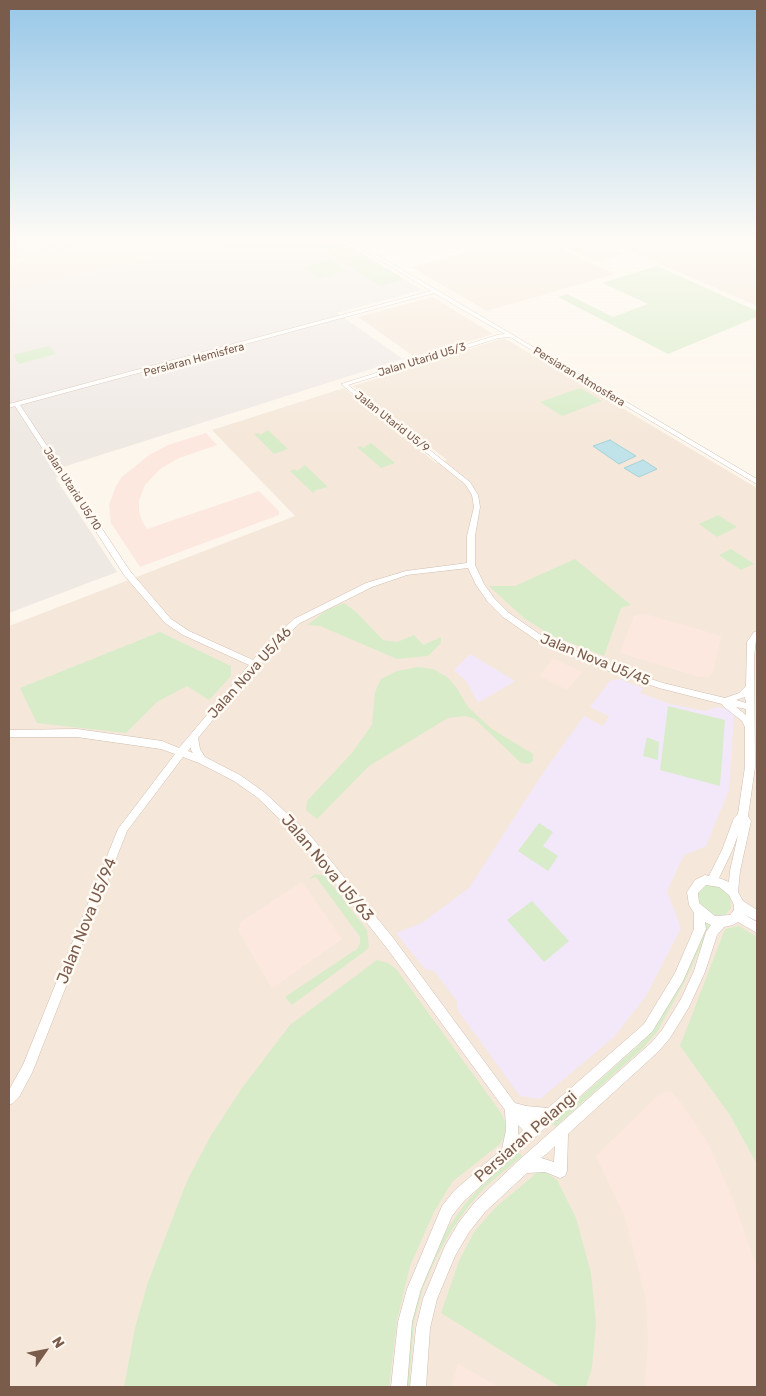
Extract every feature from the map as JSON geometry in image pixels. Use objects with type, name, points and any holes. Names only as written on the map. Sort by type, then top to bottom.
[{"type":"street","name":"Persiaran Hemisfera","points":[[9,411],[18,406],[384,305]]},
{"type":"street","name":"Persiaran Atmosfera","points":[[461,305],[500,333],[535,348],[757,476]]},
{"type":"street","name":"Persiaran Atmosfera","points":[[462,305],[476,314],[484,315],[535,348],[757,482]]},
{"type":"street","name":"Jalan Utarid U5/3","points":[[344,384],[500,333]]},
{"type":"street","name":"Jalan Utarid U5/9","points":[[344,384],[441,460]]},
{"type":"street","name":"Persiaran Hemisfera","points":[[9,406],[18,406]]},
{"type":"street","name":"Jalan Utarid U5/10","points":[[18,406],[127,573],[168,621],[255,664]]},
{"type":"street","name":"Jalan Nova U5/45","points":[[441,460],[468,483],[475,495],[477,507],[471,536],[471,565],[491,600],[506,615],[542,640],[609,668],[652,683],[750,707]]},
{"type":"street","points":[[454,567],[471,556]]},
{"type":"street","name":"Jalan Nova U5/46","points":[[181,752],[266,650],[302,617],[369,585],[406,574],[471,565]]},
{"type":"street","points":[[454,567],[476,576]]},
{"type":"street","points":[[757,634],[752,642],[749,688],[750,767],[743,816],[746,821],[735,871],[733,892],[738,911],[757,928]]},
{"type":"street","points":[[236,655],[246,656],[266,650]]},
{"type":"street","points":[[236,655],[245,667],[246,676]]},
{"type":"street","points":[[722,701],[736,699],[749,688]]},
{"type":"street","points":[[722,701],[745,719],[751,728]]},
{"type":"street","name":"Jalan Nova U5/63","points":[[9,734],[77,733],[127,738],[162,745],[202,760],[237,778],[261,795],[299,830],[390,944],[511,1108],[532,1131]]},
{"type":"street","points":[[193,736],[196,750],[202,760],[187,760],[170,766],[162,745],[180,743],[193,736]]},
{"type":"street","name":"Jalan Nova U5/94","points":[[9,1099],[15,1093],[28,1070],[123,829],[181,752]]},
{"type":"street","points":[[712,880],[727,851],[739,818],[743,816]]},
{"type":"street","points":[[733,892],[721,883],[712,880],[699,883],[692,892],[694,905],[713,921],[733,920],[738,911]]},
{"type":"street","name":"Persiaran Pelangi","points":[[398,1387],[405,1322],[414,1289],[447,1211],[459,1196],[648,1028],[682,969],[700,929],[699,911]]},
{"type":"street","points":[[738,911],[757,916]]},
{"type":"street","name":"Persiaran Pelangi","points":[[418,1387],[423,1328],[430,1299],[450,1251],[464,1227],[480,1208],[523,1166],[643,1059],[666,1034],[686,1003],[699,972],[712,932],[721,922]]},
{"type":"street","points":[[508,1152],[512,1130],[511,1108],[526,1112],[552,1114]]},
{"type":"street","points":[[523,1166],[545,1165],[560,1171],[562,1132]]},
{"type":"shaded area","points":[[9,305],[366,305],[337,313],[403,359],[63,467],[56,479],[117,572],[9,613]]},
{"type":"shaded area","points":[[402,305],[446,305],[493,334],[416,358],[358,317]]},
{"type":"shaded area","points":[[477,305],[507,305],[487,311]]},
{"type":"shaded area","points":[[504,338],[757,488],[757,1387],[9,1387],[9,626],[295,516],[212,430],[344,388],[436,463],[447,460],[353,386]]},
{"type":"shaded area","points":[[206,433],[217,445],[179,458],[160,469],[145,485],[139,501],[139,511],[147,529],[259,491],[279,511],[279,515],[140,567],[111,523],[109,505],[116,486],[122,477],[149,455],[168,445]]},
{"type":"shaded area","points":[[645,614],[721,636],[713,672],[708,677],[700,677],[620,653],[634,616]]},
{"type":"shaded area","points":[[470,654],[515,681],[478,703],[467,682],[454,670]]},
{"type":"shaded area","points":[[553,659],[582,672],[567,690],[540,676]]},
{"type":"shaded area","points":[[619,679],[643,688],[640,693],[670,704],[705,711],[717,707],[727,709],[734,715],[729,790],[706,846],[684,855],[667,891],[681,928],[646,996],[614,1037],[540,1099],[520,1096],[457,1009],[457,1001],[434,971],[425,969],[396,933],[422,923],[469,888],[541,776],[584,716],[603,726],[609,716],[590,707],[610,681]]},
{"type":"shaded area","points":[[302,882],[342,939],[272,988],[238,930],[241,922]]},
{"type":"shaded area","points":[[671,1092],[681,1103],[709,1145],[733,1200],[755,1262],[757,1271],[757,1387],[645,1387],[648,1339],[646,1299],[625,1217],[596,1156],[661,1093]]},
{"type":"shaded area","points":[[458,1364],[498,1387],[452,1387]]},
{"type":"green space","points":[[574,305],[589,305],[613,317],[645,305],[744,305],[757,311],[757,317],[668,354]]},
{"type":"green space","points":[[49,346],[56,354],[19,364],[13,355]]},
{"type":"green space","points":[[580,388],[602,401],[562,416],[540,402]]},
{"type":"green space","points":[[268,430],[288,449],[274,454],[254,434],[258,433],[260,435]]},
{"type":"green space","points":[[371,443],[395,463],[381,468],[357,447],[361,446],[363,448]]},
{"type":"green space","points":[[305,465],[328,487],[316,490],[313,493],[290,471],[294,469],[297,471]]},
{"type":"green space","points":[[718,515],[737,527],[717,537],[699,524]]},
{"type":"green space","points":[[731,549],[754,564],[741,570],[719,555]]},
{"type":"green space","points":[[575,559],[631,605],[621,608],[604,656],[553,636],[525,619],[489,586],[515,586]]},
{"type":"green space","points":[[344,603],[356,612],[383,640],[397,642],[414,635],[423,645],[441,637],[441,643],[428,656],[397,659],[320,626],[307,625],[327,610]]},
{"type":"green space","points":[[160,632],[231,666],[231,676],[209,700],[187,686],[157,702],[126,733],[37,723],[20,688]]},
{"type":"green space","points":[[418,667],[433,669],[447,677],[456,687],[468,707],[492,729],[533,754],[533,761],[529,764],[521,763],[475,719],[465,716],[448,718],[369,766],[317,819],[306,810],[307,801],[351,754],[372,725],[375,692],[381,679],[397,671]]},
{"type":"green space","points":[[668,706],[725,720],[720,786],[660,770]]},
{"type":"green space","points":[[647,737],[659,742],[658,760],[643,756]]},
{"type":"green space","points":[[539,823],[553,832],[543,846],[558,856],[548,871],[518,851]]},
{"type":"green space","points":[[315,874],[325,876],[367,930],[369,948],[292,1005],[285,997],[357,949],[360,944],[360,937],[316,877],[308,880]]},
{"type":"green space","points":[[704,885],[719,886],[730,897],[731,908],[725,915],[713,915],[702,907],[699,902],[697,892]]},
{"type":"green space","points":[[532,901],[569,941],[544,962],[507,920]]},
{"type":"green space","points":[[703,921],[711,925],[684,983],[657,1032],[642,1049],[555,1127],[552,1123],[639,1045],[653,1029],[666,1009],[680,981]]},
{"type":"green space","points":[[739,926],[757,937],[757,1164],[730,1115],[680,1046],[725,929]]},
{"type":"green space","points":[[377,960],[388,963],[397,970],[499,1110],[505,1121],[505,1135],[500,1144],[452,1182],[434,1212],[410,1266],[397,1320],[389,1387],[124,1387],[135,1328],[148,1282],[187,1181],[210,1137],[242,1088],[290,1025]]},
{"type":"green space","points":[[519,1152],[522,1156],[485,1187],[467,1208],[436,1258],[423,1288],[414,1321],[409,1387],[405,1387],[411,1321],[420,1286],[432,1256],[465,1204],[483,1184]]},
{"type":"green space","points":[[546,1172],[557,1180],[576,1218],[591,1273],[596,1323],[592,1368],[586,1387],[560,1387],[441,1313],[459,1261],[474,1232],[496,1207],[536,1173]]},
{"type":"water","points":[[610,440],[636,456],[619,464],[593,446]]},
{"type":"water","points":[[643,460],[657,469],[639,477],[624,468]]}]
